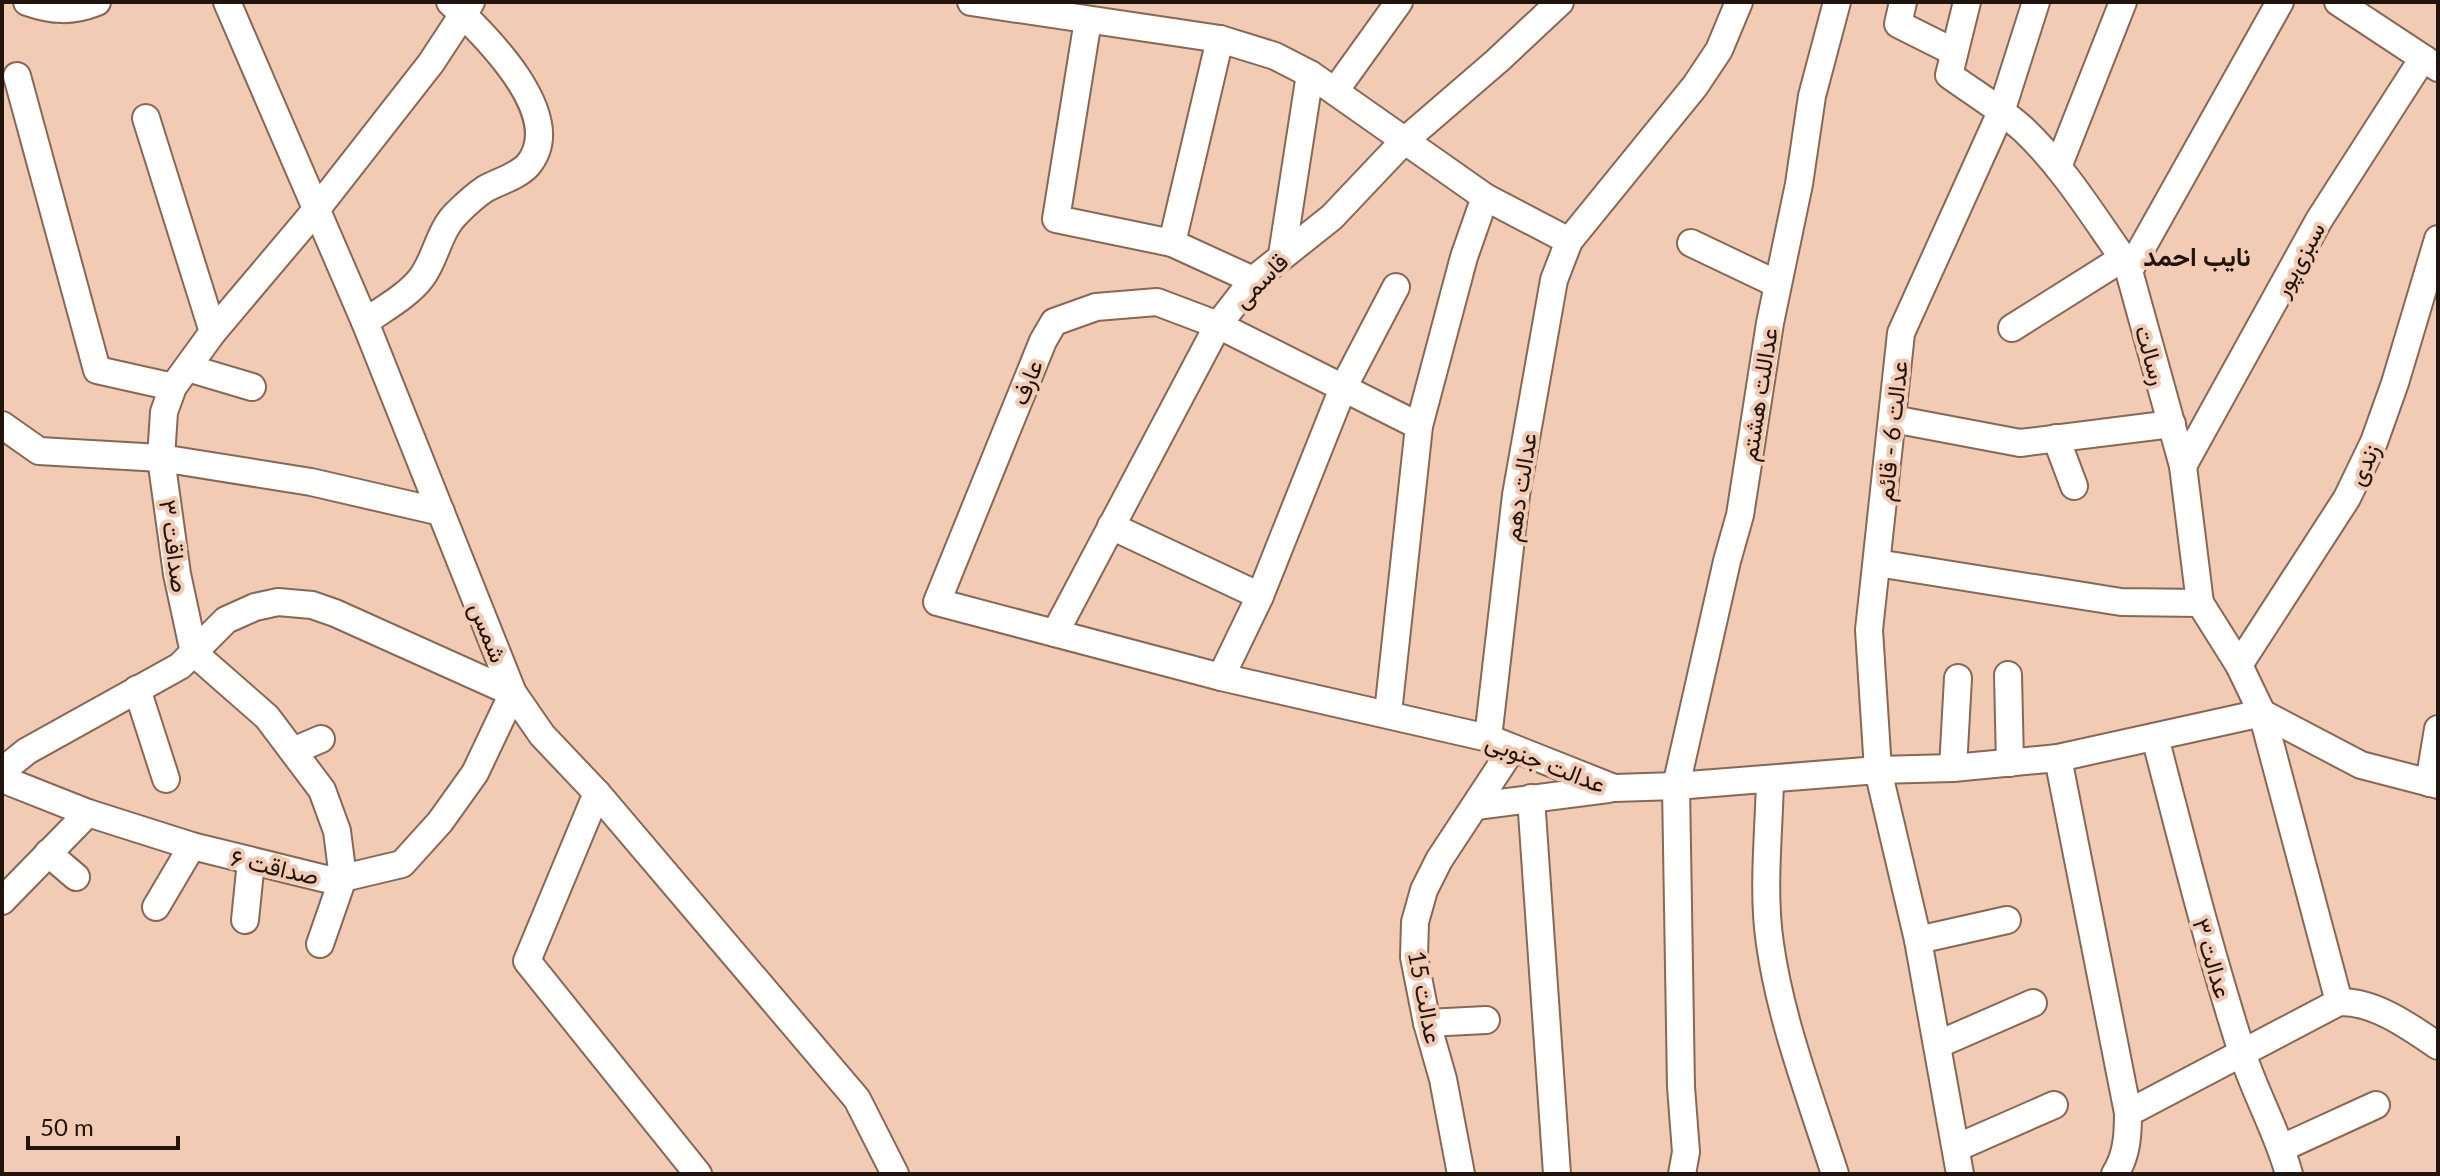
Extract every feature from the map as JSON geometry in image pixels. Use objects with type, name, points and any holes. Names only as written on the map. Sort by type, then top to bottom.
[{"type":"street","points":[[27,2],[65,11],[97,2]]},
{"type":"street","name":"شمس","points":[[227,2],[365,322],[513,693],[542,735],[597,793],[857,1099],[895,1174]]},
{"type":"street","points":[[971,2],[1102,14],[1220,39],[1275,56],[1310,74],[1485,197],[1569,241]]},
{"type":"street","points":[[1335,91],[1399,2]]},
{"type":"street","name":"قاسمی","points":[[1055,633],[1218,325],[1253,280],[1332,217],[1403,142],[1560,2]]},
{"type":"street","name":"عدالت دهم","points":[[1500,743],[1516,495],[1554,280],[1569,241],[1695,86],[1719,50],[1739,2]]},
{"type":"street","name":"عداللت هشتم","points":[[1682,1174],[1686,1152],[1681,1087],[1676,786],[1723,575],[1740,515],[1746,464],[1777,284],[1799,184],[1812,96],[1837,2]]},
{"type":"street","points":[[1903,2],[1898,24],[1954,52],[1967,2]]},
{"type":"street","name":"عدالت 6 - قائم","points":[[1960,1174],[1918,940],[1878,770],[1869,630],[1901,333],[2001,112],[2036,2]]},
{"type":"street","points":[[2058,167],[2123,2]]},
{"type":"street","points":[[2012,328],[2126,264],[2280,2]]},
{"type":"street","points":[[2338,2],[2430,63]]},
{"type":"street","points":[[365,322],[423,276],[454,215],[485,190],[527,166],[537,148],[537,123],[526,90],[462,6]]},
{"type":"street","name":"صداقت ۳","points":[[194,653],[177,574],[161,458],[164,412],[181,377],[213,332],[316,210],[431,63],[462,6]]},
{"type":"street","points":[[1102,14],[1056,219],[1172,243],[1253,280]]},
{"type":"street","points":[[1172,243],[1220,39]]},
{"type":"street","name":"رسالت","points":[[1954,52],[1949,75],[2022,129],[2058,167],[2126,264],[2183,466],[2200,603],[2239,665],[2262,713],[2339,1002]]},
{"type":"street","name":"سبزی‌پور","points":[[2183,466],[2319,220],[2430,63]]},
{"type":"street","points":[[1282,255],[1310,74]]},
{"type":"street","points":[[17,76],[97,370],[252,387]]},
{"type":"street","points":[[146,118],[213,332]]},
{"type":"street","points":[[1388,713],[1419,426],[1464,257],[1485,197]]},
{"type":"street","name":"زندی","points":[[2239,665],[2347,498],[2374,442],[2438,239]]},
{"type":"street","points":[[1691,243],[1777,284]]},
{"type":"street","points":[[1221,677],[1260,596],[1343,388],[1396,287]]},
{"type":"street","name":"عارف","points":[[937,602],[1043,341],[1054,322],[1096,307],[1157,302],[1218,325],[1419,426]]},
{"type":"street","points":[[1893,419],[2020,443],[2172,424]]},
{"type":"street","points":[[7,436],[39,451],[161,458],[311,482],[441,512]]},
{"type":"street","points":[[2056,438],[2074,486]]},
{"type":"street","points":[[1111,526],[1260,596]]},
{"type":"street","points":[[1877,563],[2121,602],[2200,603]]},
{"type":"street","points":[[2,771],[27,751],[180,666],[226,620],[255,607],[278,602],[295,602],[335,613],[513,693]]},
{"type":"street","name":"عدالت جنوبی","points":[[937,602],[1221,677],[1388,713],[1500,743],[1614,788],[1878,770],[1953,768],[2058,758],[2262,713]]},
{"type":"street","points":[[194,653],[267,717],[322,790],[337,831],[343,878],[320,944]]},
{"type":"street","points":[[2008,675],[2010,763]]},
{"type":"street","points":[[1953,768],[1958,678]]},
{"type":"street","points":[[137,689],[166,779]]},
{"type":"street","name":"صداقت ۶","points":[[2,779],[88,813],[192,846],[326,879],[343,878],[402,864],[440,822],[475,773],[513,693]]},
{"type":"street","points":[[2262,713],[2361,765],[2434,784],[2438,729]]},
{"type":"street","name":"عدالت ۳","points":[[2155,737],[2204,930],[2242,1054],[2282,1148],[2289,1174]]},
{"type":"street","points":[[293,751],[321,739]]},
{"type":"street","name":"عدالت 15","points":[[1461,1174],[1443,1079],[1427,1023],[1414,957],[1415,922],[1424,890],[1439,860],[1476,806],[1500,743]]},
{"type":"street","points":[[2058,758],[2128,1113],[2128,1138],[2115,1174]]},
{"type":"street","points":[[1770,779],[1767,919],[1771,954],[1785,1013],[1835,1174]]},
{"type":"street","points":[[1476,806],[1614,788]]},
{"type":"street","points":[[597,793],[527,961],[698,1174]]},
{"type":"street","points":[[1531,798],[1557,1174]]},
{"type":"street","points":[[2,901],[88,813]]},
{"type":"street","points":[[156,907],[192,846]]},
{"type":"street","points":[[48,853],[76,877]]},
{"type":"street","points":[[245,920],[251,861]]},
{"type":"street","points":[[1918,940],[2007,920]]},
{"type":"street","points":[[2128,1113],[2339,1002],[2370,1006],[2438,1046]]},
{"type":"street","points":[[1939,1044],[2033,1003]]},
{"type":"street","points":[[1427,1023],[1486,1020]]},
{"type":"street","points":[[1956,1148],[2054,1105]]},
{"type":"street","points":[[2282,1148],[2376,1105]]},
{"type":"district","name":"نایب احمد","points":[[2197,256]]}]
